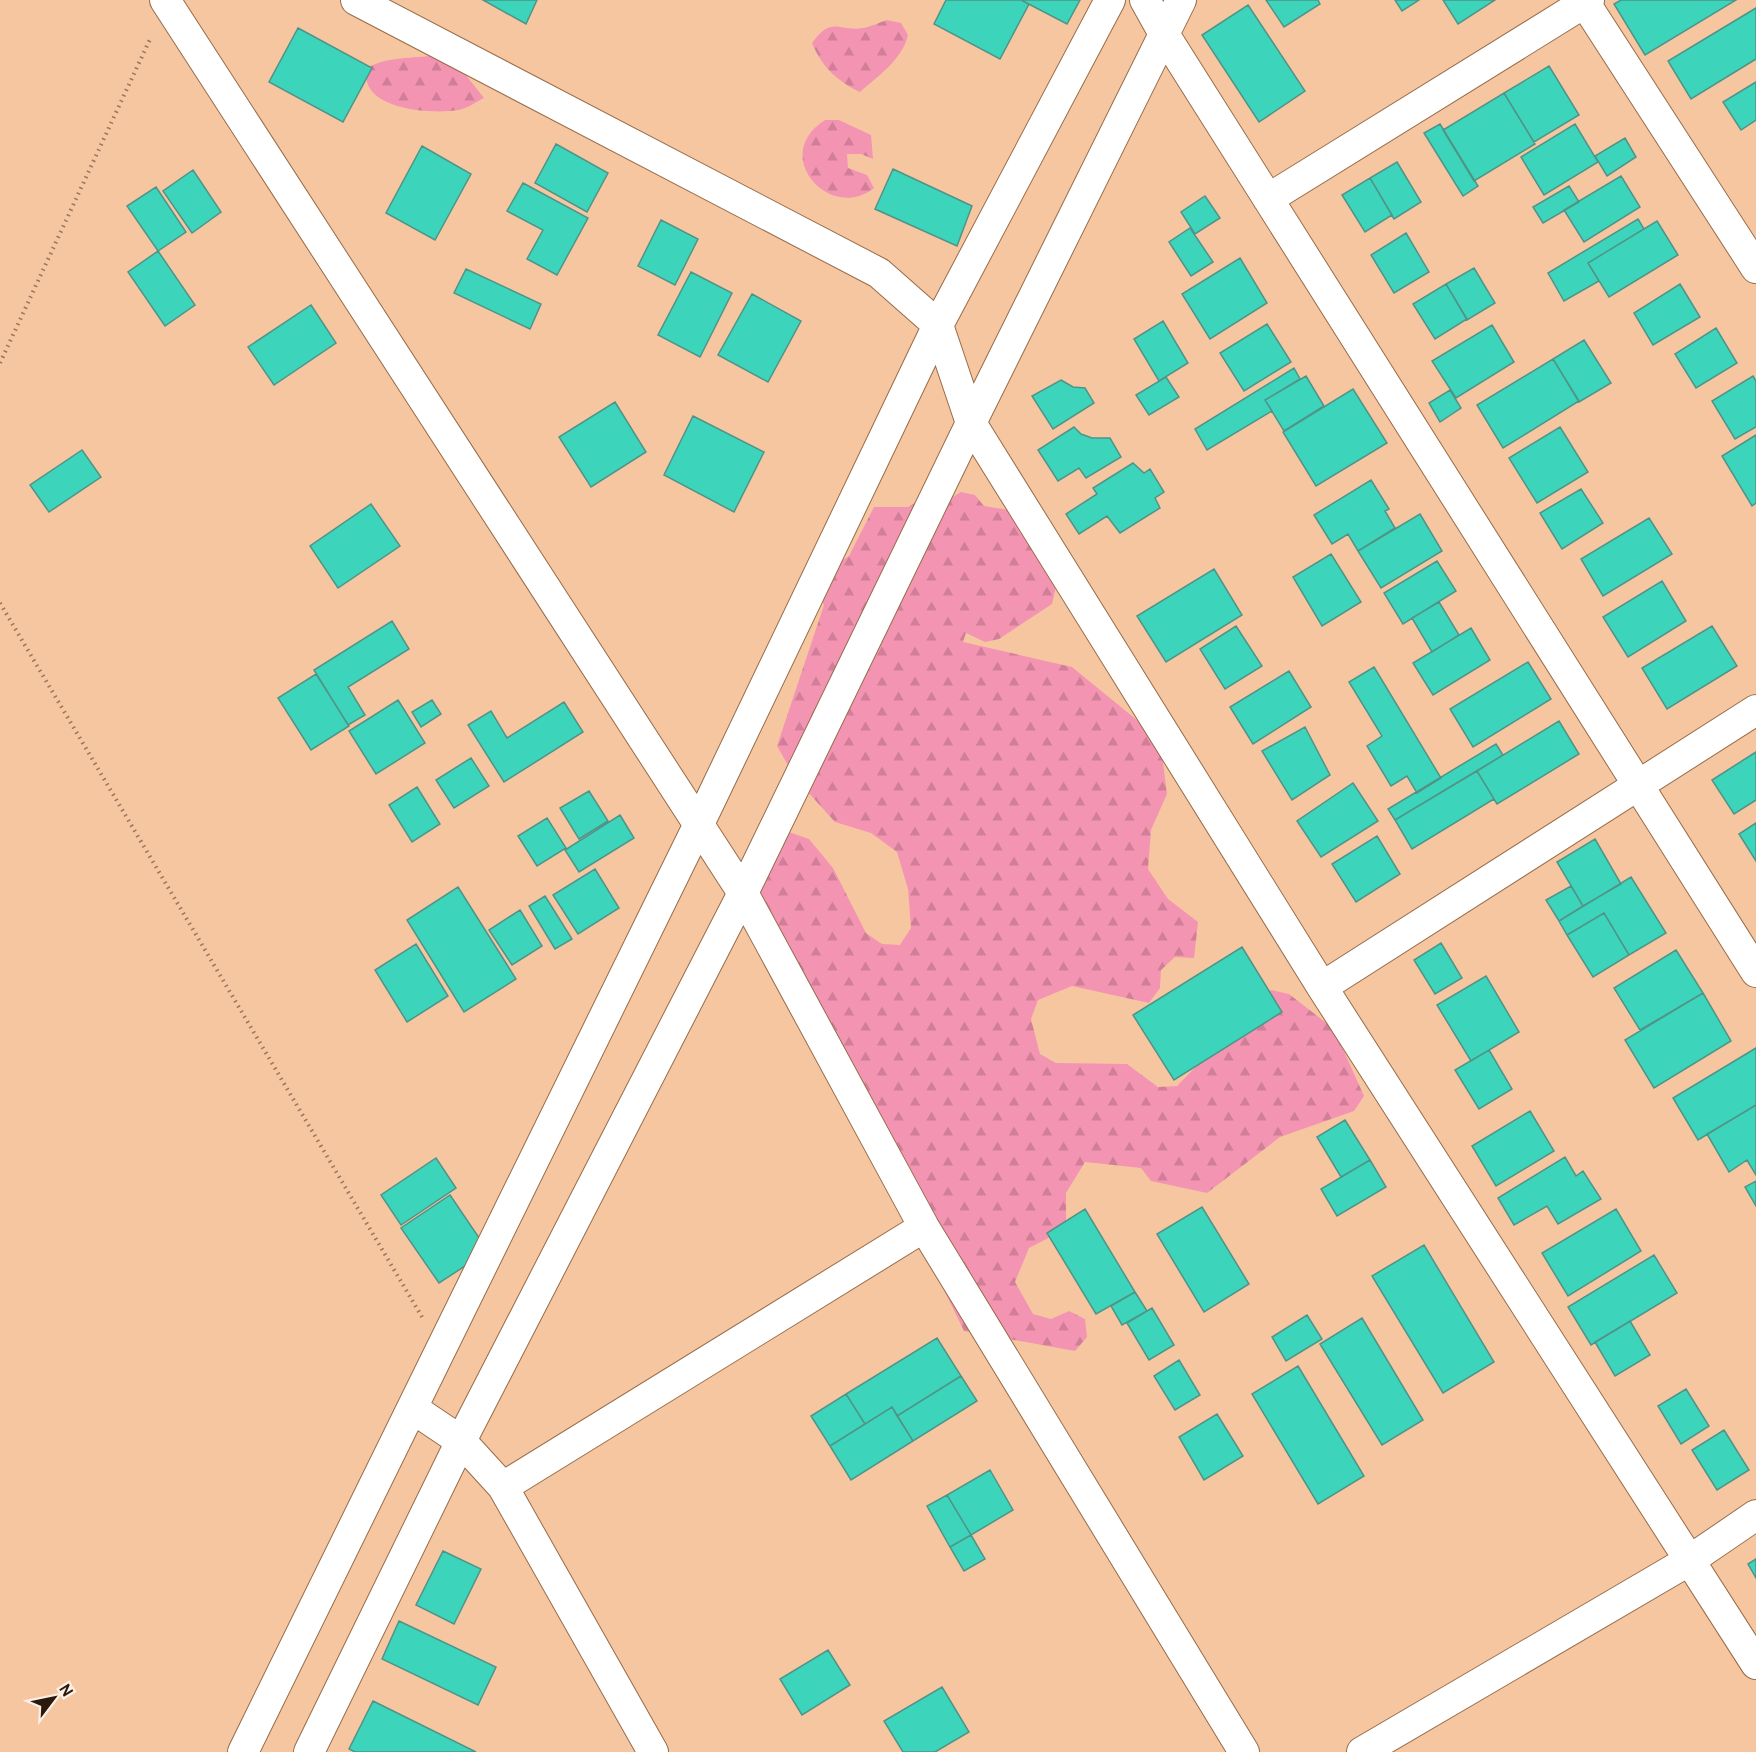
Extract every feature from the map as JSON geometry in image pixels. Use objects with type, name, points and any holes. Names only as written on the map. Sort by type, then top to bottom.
[{"type":"street","points":[[356,0],[879,273],[938,325],[971,423],[1322,987],[1756,1664]]},
{"type":"street","points":[[243,1752],[699,824],[938,325],[1110,0]]},
{"type":"street","points":[[1145,0],[1164,34],[1756,972]]},
{"type":"street","points":[[309,1752],[461,1440],[743,893],[971,423],[1181,0]]},
{"type":"street","points":[[166,1],[743,893],[924,1227],[1244,1752]]},
{"type":"street","points":[[1268,199],[1585,1],[1756,268]]},
{"type":"street","points":[[1322,987],[1756,710]]},
{"type":"street","points":[[503,1487],[924,1227]]},
{"type":"street","points":[[412,1408],[461,1440],[503,1487],[653,1752]]},
{"type":"street","points":[[1362,1752],[1690,1560],[1756,1515]]},
{"type":"path","points":[[0,363],[166,1]]},
{"type":"path","points":[[0,603],[441,1349]]},
{"type":"green space","points":[[887,20],[901,23],[908,35],[905,44],[895,60],[860,92],[831,72],[820,59],[812,43],[819,34],[830,27],[863,28]]},
{"type":"green space","points":[[436,55],[461,69],[484,98],[459,110],[421,111],[393,105],[381,99],[372,92],[367,82],[367,68],[375,64],[383,61]]},
{"type":"green space","points":[[825,120],[839,120],[871,135],[873,159],[861,154],[847,154],[848,168],[867,175],[874,188],[857,197],[840,197],[824,191],[812,180],[804,166],[803,150],[809,134]]},
{"type":"green space","points":[[961,492],[975,495],[984,506],[1015,511],[1058,578],[1052,604],[999,639],[985,642],[966,633],[963,642],[1072,667],[1160,739],[1167,794],[1151,830],[1148,869],[1168,899],[1198,922],[1194,958],[1175,957],[1161,970],[1160,988],[1149,1003],[1072,986],[1038,1000],[1031,1019],[1040,1054],[1056,1063],[1127,1064],[1158,1087],[1177,1086],[1271,990],[1289,994],[1334,1029],[1364,1096],[1354,1111],[1280,1137],[1207,1193],[1151,1181],[1141,1168],[1085,1162],[1066,1193],[1066,1229],[1029,1248],[1015,1282],[1033,1314],[1051,1319],[1069,1311],[1085,1319],[1087,1337],[1075,1351],[964,1331],[896,1191],[731,905],[746,870],[789,832],[809,839],[833,868],[866,933],[882,944],[900,945],[911,928],[908,889],[897,852],[871,833],[835,822],[796,779],[777,746],[824,605],[820,597],[829,569],[849,556],[874,507],[908,507],[920,500],[949,499]]},
{"type":"building","points":[[483,0],[537,0],[526,24]]},
{"type":"building","points":[[946,0],[1021,0],[1029,4],[1000,59],[934,24]]},
{"type":"building","points":[[1021,0],[1080,0],[1067,24]]},
{"type":"building","points":[[1266,0],[1318,0],[1320,4],[1284,27]]},
{"type":"building","points":[[1395,0],[1419,0],[1402,11]]},
{"type":"building","points":[[1443,0],[1495,0],[1458,24]]},
{"type":"building","points":[[1621,0],[1736,0],[1645,55],[1614,4]]},
{"type":"building","points":[[1248,5],[1305,91],[1259,122],[1202,35]]},
{"type":"building","points":[[1756,8],[1756,59],[1691,99],[1668,61]]},
{"type":"building","points":[[298,28],[372,68],[343,122],[269,82]]},
{"type":"building","points":[[1549,66],[1579,115],[1534,142],[1504,93]]},
{"type":"building","points":[[1756,82],[1756,120],[1741,130],[1723,102]]},
{"type":"building","points":[[1504,93],[1535,144],[1474,181],[1443,130]]},
{"type":"building","points":[[1440,124],[1478,186],[1463,196],[1424,133]]},
{"type":"building","points":[[1575,124],[1598,162],[1544,195],[1521,157]]},
{"type":"building","points":[[1625,138],[1636,157],[1607,176],[1595,156]]},
{"type":"building","points":[[556,144],[608,173],[587,212],[535,183]]},
{"type":"building","points":[[422,146],[471,174],[435,240],[386,213]]},
{"type":"building","points":[[1397,162],[1421,202],[1394,219],[1370,178]]},
{"type":"building","points":[[893,169],[972,206],[957,246],[875,209]]},
{"type":"building","points":[[193,170],[221,212],[192,233],[163,191]]},
{"type":"building","points":[[1621,176],[1640,207],[1584,242],[1564,210]]},
{"type":"building","points":[[1370,178],[1392,215],[1365,232],[1342,195]]},
{"type":"building","points":[[523,183],[588,218],[557,275],[527,259],[543,230],[507,211]]},
{"type":"building","points":[[1569,186],[1579,202],[1543,223],[1533,207]]},
{"type":"building","points":[[156,187],[186,232],[158,251],[127,206]]},
{"type":"building","points":[[1205,196],[1220,218],[1195,234],[1181,212]]},
{"type":"building","points":[[1638,219],[1644,229],[1588,263],[1599,281],[1564,301],[1548,273]]},
{"type":"building","points":[[661,220],[698,239],[675,285],[638,266]]},
{"type":"building","points":[[1657,221],[1678,255],[1609,297],[1588,263]]},
{"type":"building","points":[[1190,228],[1213,262],[1191,276],[1169,242]]},
{"type":"building","points":[[1406,233],[1429,272],[1394,293],[1371,255]]},
{"type":"building","points":[[158,251],[195,305],[165,326],[128,272]]},
{"type":"building","points":[[1240,258],[1267,303],[1210,339],[1182,294]]},
{"type":"building","points":[[1474,268],[1495,303],[1467,320],[1446,284]]},
{"type":"building","points":[[466,269],[541,304],[530,329],[454,293]]},
{"type":"building","points":[[691,272],[732,293],[700,357],[658,335]]},
{"type":"building","points":[[1446,284],[1467,319],[1435,339],[1413,304]]},
{"type":"building","points":[[1680,284],[1700,317],[1653,345],[1634,313]]},
{"type":"building","points":[[752,294],[801,321],[768,382],[718,355]]},
{"type":"building","points":[[311,305],[336,343],[274,385],[248,347]]},
{"type":"building","points":[[1163,321],[1188,363],[1159,381],[1134,339]]},
{"type":"building","points":[[1267,324],[1291,362],[1244,391],[1220,353]]},
{"type":"building","points":[[1492,325],[1514,362],[1456,398],[1432,361]]},
{"type":"building","points":[[1716,328],[1737,363],[1696,388],[1675,354]]},
{"type":"building","points":[[1584,340],[1611,383],[1579,402],[1553,359]]},
{"type":"building","points":[[1553,359],[1579,401],[1503,448],[1477,405]]},
{"type":"building","points":[[1294,368],[1300,379],[1265,400],[1272,411],[1207,450],[1195,429]]},
{"type":"building","points":[[1306,376],[1324,406],[1284,431],[1265,400]]},
{"type":"building","points":[[1753,376],[1756,381],[1756,427],[1735,439],[1712,401]]},
{"type":"building","points":[[1166,377],[1179,397],[1149,415],[1136,395]]},
{"type":"building","points":[[1061,380],[1073,387],[1085,388],[1094,403],[1053,429],[1032,396]]},
{"type":"building","points":[[1353,389],[1387,443],[1316,486],[1283,432]]},
{"type":"building","points":[[1450,390],[1461,408],[1440,422],[1429,403]]},
{"type":"building","points":[[615,402],[646,452],[591,487],[559,437]]},
{"type":"building","points":[[693,416],[764,452],[734,512],[664,475]]},
{"type":"building","points":[[1074,427],[1081,434],[1092,438],[1110,438],[1121,457],[1086,478],[1079,468],[1058,481],[1038,450]]},
{"type":"building","points":[[1560,427],[1588,472],[1537,503],[1509,458]]},
{"type":"building","points":[[1756,435],[1756,503],[1752,506],[1722,456]]},
{"type":"building","points":[[82,450],[101,477],[49,512],[30,485]]},
{"type":"building","points":[[1133,463],[1144,473],[1150,469],[1164,492],[1155,498],[1160,508],[1120,533],[1107,516],[1079,534],[1066,514],[1097,494],[1093,488]]},
{"type":"building","points":[[1371,480],[1389,509],[1385,511],[1395,528],[1358,551],[1348,534],[1332,544],[1314,515]]},
{"type":"building","points":[[1581,489],[1603,523],[1562,549],[1540,513]]},
{"type":"building","points":[[371,504],[400,546],[338,588],[310,546]]},
{"type":"building","points":[[1420,514],[1442,551],[1381,588],[1358,551]]},
{"type":"building","points":[[1649,518],[1672,554],[1603,596],[1581,559]]},
{"type":"building","points":[[1331,554],[1361,602],[1322,626],[1293,577]]},
{"type":"building","points":[[1437,561],[1456,591],[1403,624],[1384,593]]},
{"type":"building","points":[[1214,569],[1242,615],[1166,662],[1137,616]]},
{"type":"building","points":[[1662,581],[1686,621],[1628,657],[1603,617]]},
{"type":"building","points":[[1439,602],[1459,635],[1432,652],[1412,618]]},
{"type":"building","points":[[392,621],[409,649],[348,687],[365,715],[348,725],[314,670]]},
{"type":"building","points":[[1236,626],[1262,666],[1225,689],[1200,649]]},
{"type":"building","points":[[1712,626],[1737,666],[1667,709],[1642,668]]},
{"type":"building","points":[[1471,628],[1490,660],[1433,695],[1413,663]]},
{"type":"building","points":[[1528,662],[1551,699],[1473,747],[1450,709]]},
{"type":"building","points":[[1374,667],[1441,778],[1417,793],[1407,776],[1391,786],[1367,746],[1382,736],[1349,682]]},
{"type":"building","points":[[1289,671],[1311,707],[1253,744],[1230,707]]},
{"type":"building","points":[[316,674],[349,726],[311,750],[278,698]]},
{"type":"building","points":[[398,700],[425,743],[376,774],[349,731]]},
{"type":"building","points":[[432,700],[441,714],[421,727],[412,712]]},
{"type":"building","points":[[564,702],[583,732],[504,782],[468,725],[491,711],[507,738]]},
{"type":"building","points":[[1559,721],[1579,754],[1497,804],[1477,771]]},
{"type":"building","points":[[1305,727],[1330,775],[1292,800],[1262,751]]},
{"type":"building","points":[[1496,744],[1503,755],[1395,820],[1388,809]]},
{"type":"building","points":[[1756,752],[1756,800],[1734,814],[1712,780]]},
{"type":"building","points":[[471,758],[489,786],[454,808],[436,780]]},
{"type":"building","points":[[1477,771],[1494,799],[1412,849],[1395,820]]},
{"type":"building","points":[[1353,783],[1378,821],[1321,857],[1297,821]]},
{"type":"building","points":[[417,787],[440,824],[412,842],[389,805]]},
{"type":"building","points":[[589,791],[608,821],[579,839],[560,808]]},
{"type":"building","points":[[620,815],[634,838],[579,872],[565,850]]},
{"type":"building","points":[[547,818],[566,848],[537,866],[518,836]]},
{"type":"building","points":[[1756,823],[1756,861],[1739,834]]},
{"type":"building","points":[[1377,836],[1400,874],[1356,902],[1332,864]]},
{"type":"building","points":[[1595,839],[1621,884],[1583,906],[1557,862]]},
{"type":"building","points":[[595,869],[619,908],[578,934],[553,895]]},
{"type":"building","points":[[1631,877],[1666,933],[1629,955],[1604,913],[1567,935],[1559,921]]},
{"type":"building","points":[[1571,886],[1583,906],[1559,921],[1546,900]]},
{"type":"building","points":[[458,887],[516,979],[464,1012],[407,920]]},
{"type":"building","points":[[545,896],[572,939],[555,949],[529,906]]},
{"type":"building","points":[[520,910],[542,946],[512,965],[489,930]]},
{"type":"building","points":[[1604,913],[1629,955],[1593,977],[1567,935]]},
{"type":"building","points":[[1441,943],[1462,978],[1435,994],[1414,960]]},
{"type":"building","points":[[416,944],[448,996],[407,1022],[375,970]]},
{"type":"building","points":[[1242,947],[1282,1012],[1174,1080],[1133,1015]]},
{"type":"building","points":[[1676,950],[1703,993],[1640,1030],[1614,988]]},
{"type":"building","points":[[1486,976],[1519,1032],[1471,1061],[1437,1005]]},
{"type":"building","points":[[1703,993],[1731,1041],[1654,1088],[1625,1040]]},
{"type":"building","points":[[1756,1048],[1756,1105],[1698,1140],[1673,1098]]},
{"type":"building","points":[[1489,1050],[1512,1089],[1479,1109],[1455,1070]]},
{"type":"building","points":[[1756,1105],[1756,1175],[1747,1160],[1729,1172],[1707,1134]]},
{"type":"building","points":[[1530,1111],[1554,1151],[1496,1186],[1472,1146]]},
{"type":"building","points":[[1345,1120],[1370,1160],[1341,1177],[1317,1137]]},
{"type":"building","points":[[1565,1157],[1576,1176],[1583,1171],[1601,1199],[1558,1224],[1547,1206],[1514,1225],[1498,1198]]},
{"type":"building","points":[[436,1158],[456,1188],[401,1225],[381,1195]]},
{"type":"building","points":[[1370,1160],[1386,1187],[1337,1216],[1321,1189]]},
{"type":"building","points":[[1756,1181],[1756,1206],[1745,1187]]},
{"type":"building","points":[[450,1195],[488,1251],[439,1283],[401,1228]]},
{"type":"building","points":[[1202,1207],[1249,1284],[1204,1312],[1157,1234]]},
{"type":"building","points":[[1085,1209],[1135,1292],[1096,1314],[1047,1233]]},
{"type":"building","points":[[1616,1209],[1641,1251],[1568,1296],[1542,1253]]},
{"type":"building","points":[[1424,1245],[1494,1362],[1443,1393],[1372,1276]]},
{"type":"building","points":[[1654,1255],[1677,1293],[1591,1345],[1568,1307]]},
{"type":"building","points":[[1135,1292],[1147,1311],[1122,1325],[1111,1306]]},
{"type":"building","points":[[1152,1308],[1174,1345],[1149,1360],[1127,1323]]},
{"type":"building","points":[[1307,1315],[1322,1339],[1286,1361],[1272,1337]]},
{"type":"building","points":[[1362,1318],[1423,1420],[1382,1445],[1320,1344]]},
{"type":"building","points":[[1630,1321],[1650,1355],[1615,1376],[1595,1342]]},
{"type":"building","points":[[937,1338],[961,1376],[897,1416],[892,1407],[865,1424],[846,1394]]},
{"type":"building","points":[[1179,1360],[1200,1395],[1175,1410],[1154,1376]]},
{"type":"building","points":[[1298,1366],[1364,1476],[1318,1504],[1252,1394]]},
{"type":"building","points":[[961,1376],[977,1401],[913,1441],[897,1416]]},
{"type":"building","points":[[1686,1389],[1709,1426],[1681,1444],[1658,1406]]},
{"type":"building","points":[[846,1394],[865,1424],[830,1446],[811,1416]]},
{"type":"building","points":[[892,1407],[913,1441],[851,1480],[830,1446]]},
{"type":"building","points":[[1217,1414],[1243,1456],[1204,1480],[1179,1437]]},
{"type":"building","points":[[1724,1430],[1749,1470],[1717,1490],[1692,1450]]},
{"type":"building","points":[[990,1470],[1013,1510],[971,1535],[947,1495]]},
{"type":"building","points":[[947,1495],[971,1535],[950,1547],[927,1506]]},
{"type":"building","points":[[971,1535],[985,1559],[964,1571],[950,1547]]},
{"type":"building","points":[[443,1551],[481,1569],[454,1624],[416,1605]]},
{"type":"building","points":[[1756,1559],[1756,1578],[1748,1564]]},
{"type":"building","points":[[399,1621],[496,1667],[478,1705],[382,1659]]},
{"type":"building","points":[[828,1650],[850,1685],[802,1715],[780,1679]]},
{"type":"building","points":[[942,1687],[969,1732],[935,1752],[903,1752],[884,1721]]},
{"type":"building","points":[[373,1701],[476,1752],[355,1752],[349,1749]]}]
